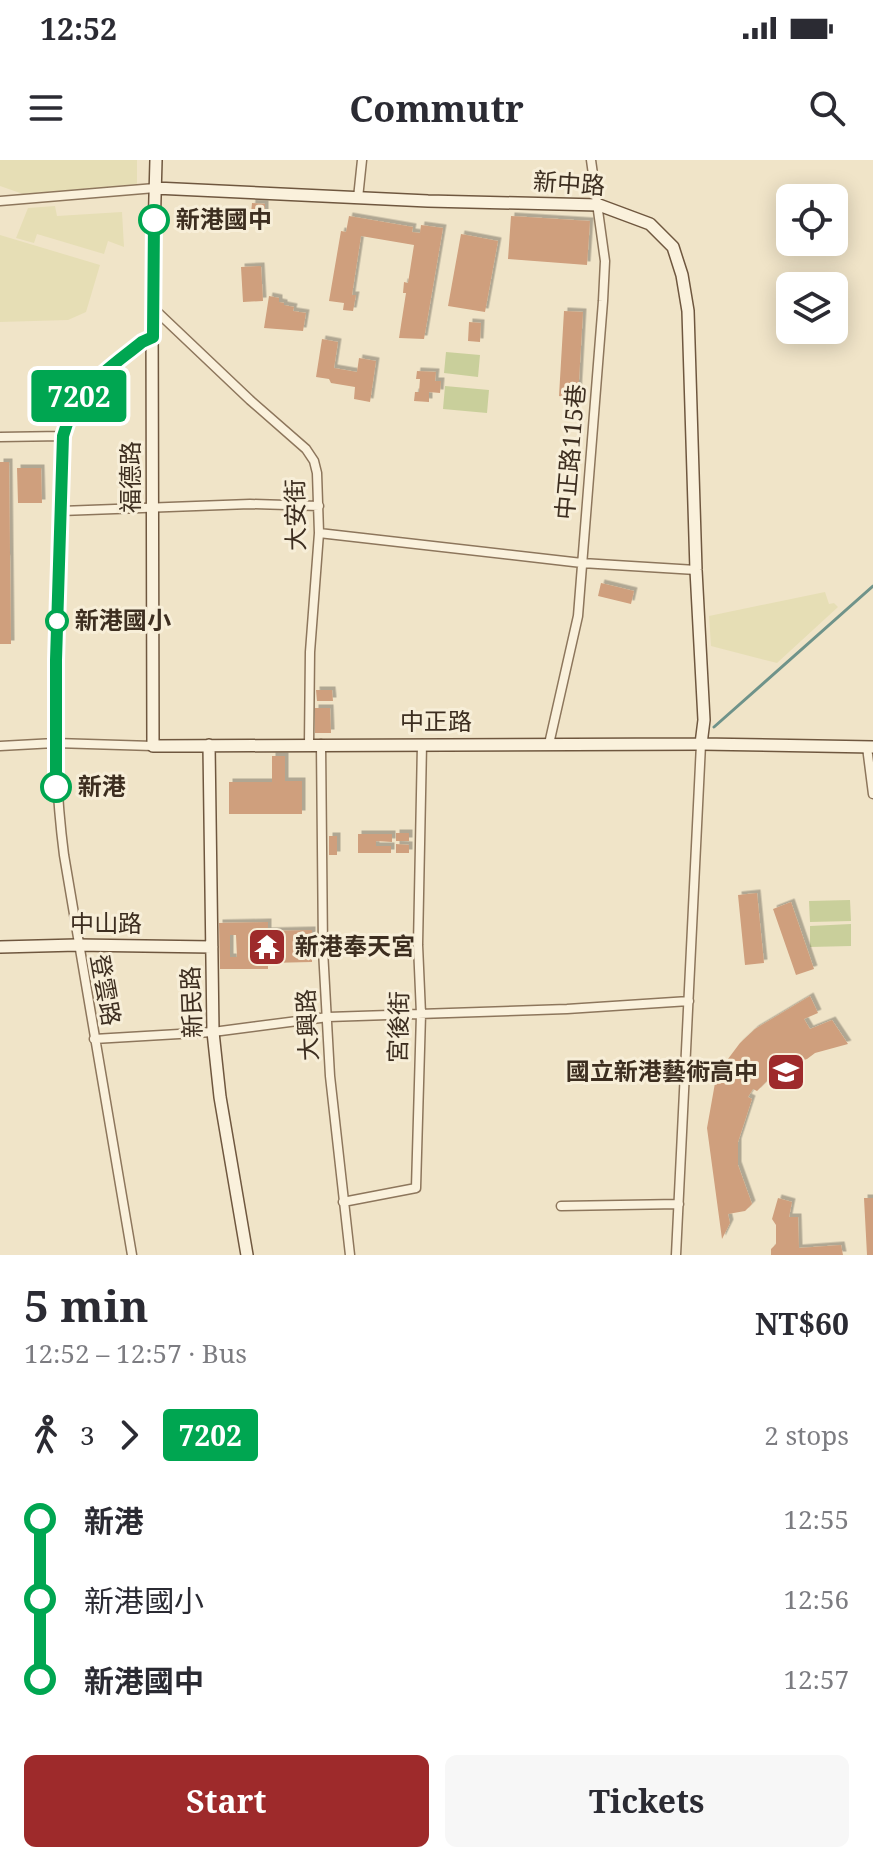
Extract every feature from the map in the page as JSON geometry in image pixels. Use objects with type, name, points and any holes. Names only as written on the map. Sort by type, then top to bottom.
[{"type":"main road","name":"福德路","points":[[153,746],[152,307],[156,160]]},
{"type":"main road","name":"新中路","points":[[155,188],[599,205],[650,224],[673,247],[688,311],[704,720],[701,744]]},
{"type":"main road","name":"中正路","points":[[153,746],[701,744],[870,747]]},
{"type":"main road","name":"新民路","points":[[209,745],[213,1032],[220,1097],[247,1255]]},
{"type":"main road","name":"中山路","points":[[0,947],[212,947]]},
{"type":"street","points":[[358,198],[362,160]]},
{"type":"street","name":"中正路115巷","points":[[549,744],[578,616],[603,301],[605,261],[591,160]]},
{"type":"street","name":"新中路","points":[[0,201],[155,188]]},
{"type":"street","name":"大安街","points":[[152,307],[306,449],[317,473],[319,533],[310,652],[315,744]]},
{"type":"street","name":"登雲路","points":[[132,1255],[77,945],[57,804],[55,743],[63,436],[79,396],[142,342],[153,337]]},
{"type":"street","points":[[0,437],[63,436]]},
{"type":"street","points":[[61,511],[250,504],[319,506]]},
{"type":"street","points":[[319,533],[582,563],[696,570]]},
{"type":"street","name":"中正路","points":[[0,746],[55,743],[153,746]]},
{"type":"street","name":"大興路","points":[[315,744],[330,1076],[350,1255]]},
{"type":"street","name":"宮後街","points":[[343,1202],[416,1188],[421,1014],[418,945],[422,744]]},
{"type":"street","points":[[676,1255],[701,744]]},
{"type":"street","points":[[870,747],[873,794]]},
{"type":"street","points":[[94,1039],[213,1032],[328,1017],[582,1009],[689,1001]]},
{"type":"street","points":[[561,1206],[679,1204]]},
{"type":"shaded area","points":[[0,160],[137,160],[137,184],[23,194],[0,186]]},
{"type":"shaded area","points":[[55,206],[57,216],[122,212],[124,247],[108,241],[104,254],[37,234],[34,243],[16,238],[28,208]]},
{"type":"shaded area","points":[[0,235],[100,265],[86,312],[68,320],[0,322]]},
{"type":"shaded area","points":[[825,592],[829,604],[834,603],[838,607],[777,663],[711,646],[709,616]]},
{"type":"green space","points":[[446,352],[480,355],[478,377],[444,373]]},
{"type":"green space","points":[[445,386],[489,390],[487,413],[443,409]]},
{"type":"green space","points":[[850,900],[851,921],[810,922],[809,901]]},
{"type":"green space","points":[[851,924],[851,946],[810,947],[810,926]]},
{"type":"building","points":[[252,203],[265,204],[265,213],[251,213]]},
{"type":"building","points":[[349,216],[413,227],[412,232],[420,233],[421,225],[443,228],[424,339],[399,338],[406,293],[403,293],[404,282],[408,283],[414,245],[361,236],[352,295],[356,295],[353,311],[343,310],[344,303],[329,301],[341,231],[346,232]]},
{"type":"building","points":[[511,216],[590,221],[587,265],[508,259]]},
{"type":"building","points":[[461,234],[498,241],[485,312],[448,306]]},
{"type":"building","points":[[261,266],[263,301],[243,302],[241,267]]},
{"type":"building","points":[[269,296],[294,307],[293,311],[306,313],[303,331],[264,328]]},
{"type":"building","points":[[564,311],[583,312],[578,397],[575,399],[559,396]]},
{"type":"building","points":[[469,322],[481,323],[480,342],[468,341]]},
{"type":"building","points":[[322,339],[338,342],[334,368],[357,372],[359,358],[376,361],[370,402],[354,399],[355,387],[316,377]]},
{"type":"building","points":[[417,371],[436,372],[435,381],[441,381],[440,393],[429,392],[429,402],[414,401],[415,392],[419,392]]},
{"type":"building","points":[[0,462],[9,462],[11,644],[0,644]]},
{"type":"building","points":[[17,468],[41,468],[42,503],[18,503]]},
{"type":"building","points":[[601,583],[634,591],[631,604],[598,596]]},
{"type":"building","points":[[316,690],[332,690],[333,701],[317,701]]},
{"type":"building","points":[[315,708],[330,708],[331,733],[315,733]]},
{"type":"building","points":[[272,756],[285,756],[285,781],[302,781],[302,814],[229,814],[229,782],[272,782]]},
{"type":"building","points":[[396,833],[409,833],[409,841],[396,841]]},
{"type":"building","points":[[358,834],[392,834],[392,842],[376,841],[376,846],[391,846],[391,853],[358,853]]},
{"type":"building","points":[[329,836],[337,836],[337,855],[329,855]]},
{"type":"building","points":[[396,844],[409,845],[409,853],[396,853]]},
{"type":"building","points":[[757,893],[764,963],[745,965],[738,895]]},
{"type":"building","points":[[791,902],[814,969],[796,975],[773,909]]},
{"type":"building","name":"新港奉天宮","points":[[268,922],[268,931],[312,930],[312,962],[268,963],[268,969],[220,969],[219,923]],"holes":[[[230,935],[236,935],[237,957],[230,957]],[[278,937],[284,937],[284,956],[278,956]],[[260,939],[268,939],[268,953],[261,953]]]},
{"type":"building","points":[[810,996],[818,1013],[804,1019],[810,1029],[832,1020],[848,1044],[815,1053],[792,1064],[757,1091],[753,1089],[748,1097],[752,1099],[738,1142],[738,1165],[752,1204],[745,1211],[728,1214],[730,1223],[722,1239],[707,1128],[715,1083],[725,1063],[755,1029]]},
{"type":"building","points":[[778,1198],[792,1202],[789,1217],[798,1217],[799,1248],[841,1245],[843,1255],[771,1255],[771,1249],[776,1244],[776,1225],[772,1219]]},
{"type":"building","points":[[864,1198],[873,1198],[873,1255],[867,1255]]},
{"type":"waterway","points":[[714,727],[873,586]]},
{"type":"bus line","name":"7202","points":[[56,787],[56,660],[63,436],[79,396],[142,342],[153,337],[154,220]]},
{"type":"place","name":"新港國中","points":[[154,220]]},
{"type":"place","name":"新港國小","points":[[57,621]]},
{"type":"place","name":"新港","points":[[56,787]]},
{"type":"place","name":"新港奉天宮","points":[[267,947]]},
{"type":"place","name":"國立新港藝術高中","points":[[786,1072]]}]
